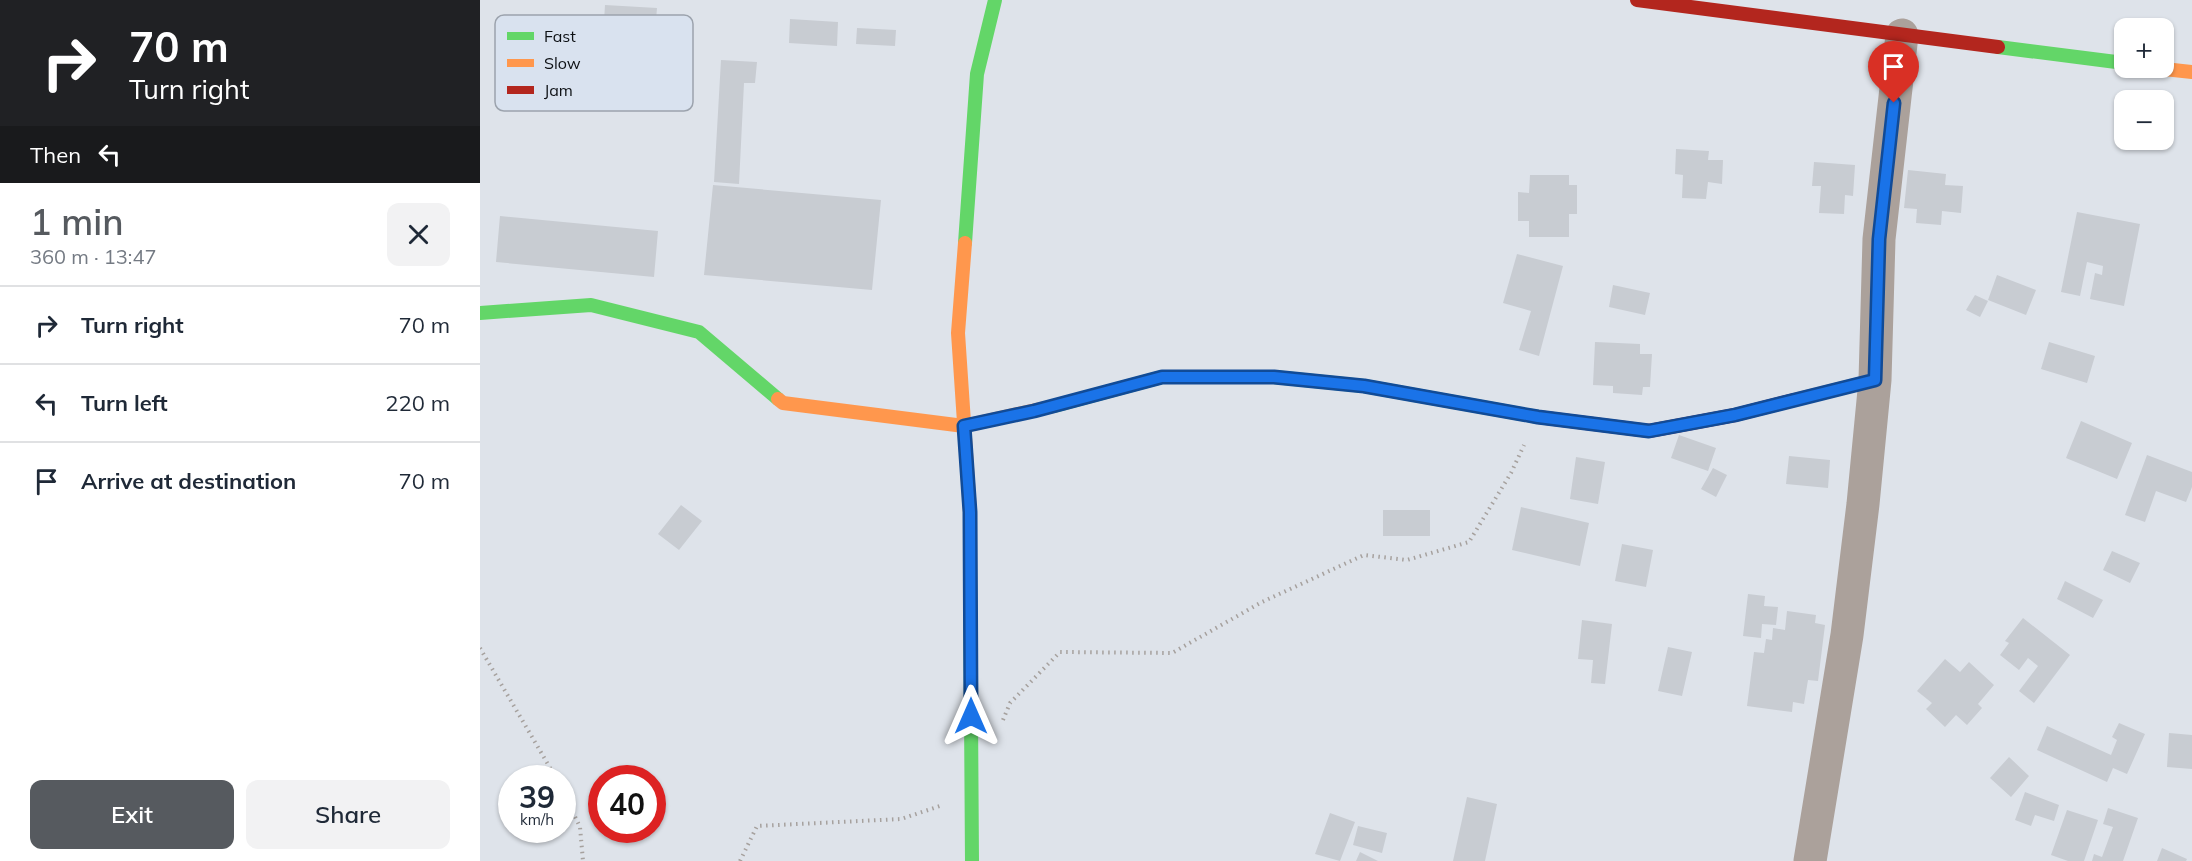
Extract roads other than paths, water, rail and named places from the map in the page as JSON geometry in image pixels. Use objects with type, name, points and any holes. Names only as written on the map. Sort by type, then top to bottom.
[{"type":"main road","points":[[972,861],[970,512],[958,333],[977,74],[995,0]]},
{"type":"main road","points":[[1637,0],[2114,62]]},
{"type":"main road","points":[[2174,70],[2192,72]]},
{"type":"main road","points":[[480,313],[591,305],[699,332],[783,403],[964,426],[1034,411],[1162,377],[1274,377],[1364,386],[1538,417],[1649,431],[1735,415],[1875,380]]},
{"type":"street","points":[[1810,861],[1846,635],[1863,504],[1875,380],[1879,239],[1902,34]]}]
